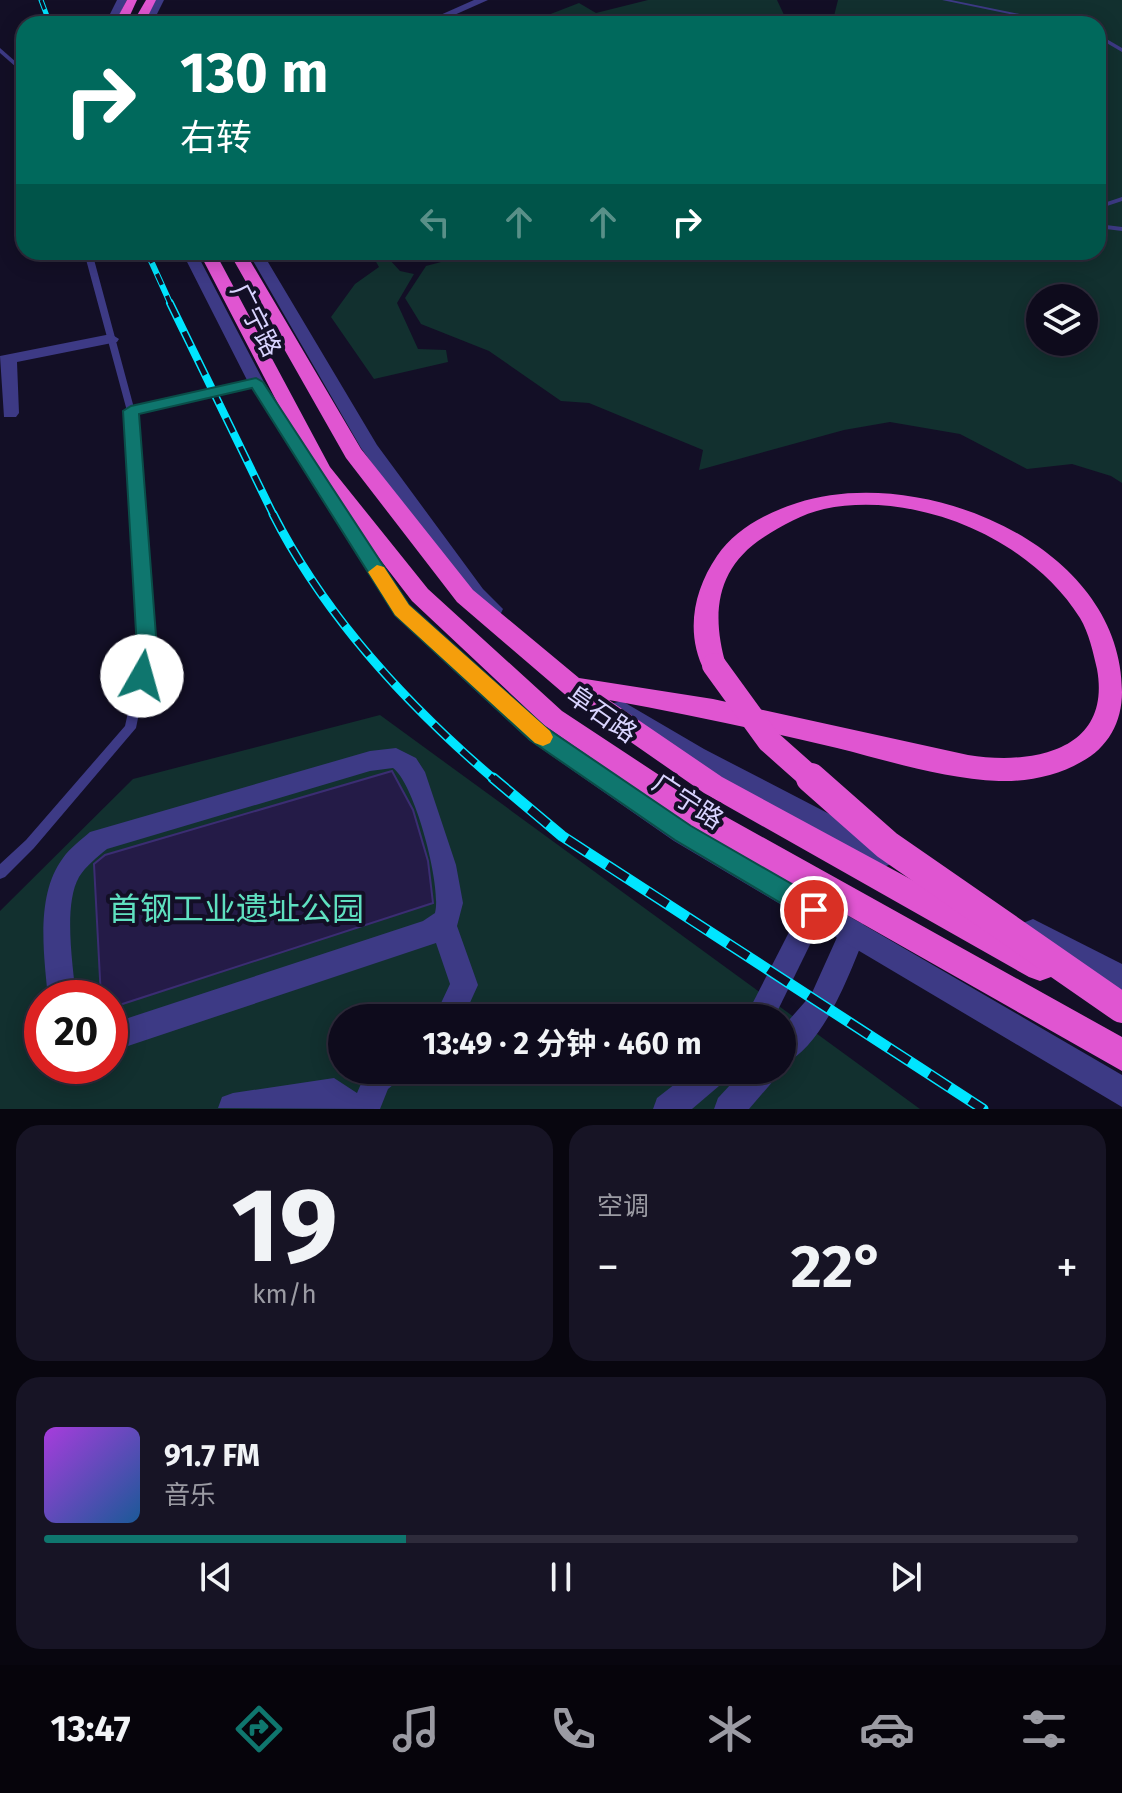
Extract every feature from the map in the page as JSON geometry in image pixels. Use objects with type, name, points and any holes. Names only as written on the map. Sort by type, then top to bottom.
[{"type":"highway","name":"阜石路","points":[[211,260],[322,470],[420,595],[553,718],[693,813],[1122,1055]]},
{"type":"highway","name":"阜石路","points":[[242,260],[353,453],[465,596],[585,697],[713,785],[1122,1010]]},
{"type":"highway","points":[[584,686],[698,704],[882,749],[1009,770],[1051,765],[1076,754],[1098,733],[1111,703],[1107,659],[1096,622],[1078,596],[1053,570],[1001,534],[968,518],[893,501],[846,499],[804,506],[777,517],[737,546],[715,577],[705,630],[714,665],[769,741],[887,845],[1122,1010]]},
{"type":"street","points":[[444,16],[483,0]]},
{"type":"street","name":"广宁路","points":[[193,260],[256,382],[402,610],[537,733],[683,833],[1122,1092]]},
{"type":"street","name":"广宁路","points":[[260,260],[370,448],[476,594],[584,686],[696,756],[1122,979]]},
{"type":"street","points":[[10,413],[4,360],[111,339]]},
{"type":"street","points":[[60,980],[58,954],[61,898],[66,874],[78,858],[99,840],[370,761],[396,758],[410,767],[421,788],[451,892],[449,915],[443,924],[431,932],[128,1032]]},
{"type":"street","points":[[766,1004],[814,910]]},
{"type":"street","points":[[443,924],[464,985],[455,1004]]},
{"type":"street","points":[[796,1034],[821,1005],[853,933]]},
{"type":"street","points":[[365,1109],[376,1084]]},
{"type":"street","points":[[668,1109],[699,1084]]},
{"type":"street","points":[[729,1109],[751,1084]]},
{"type":"street","points":[[231,1109],[334,1093],[353,1109]]},
{"type":"lane","points":[[944,0],[1025,16]]},
{"type":"lane","points":[[0,50],[16,65]]},
{"type":"lane","points":[[0,873],[30,844],[130,728],[147,649],[131,411],[90,260]]},
{"type":"lane","points":[[131,411],[256,382]]},
{"type":"green space","points":[[648,0],[777,0],[785,16],[545,16],[579,3],[596,13]]},
{"type":"green space","points":[[838,0],[1122,0],[1122,483],[1111,476],[1072,464],[1027,469],[960,434],[890,422],[844,430],[699,470],[703,450],[589,403],[561,401],[489,351],[421,324],[405,298],[426,266],[449,260],[1106,260],[1106,16],[834,16]]},
{"type":"green space","points":[[375,260],[390,260],[400,271],[414,274],[397,303],[418,349],[446,350],[448,362],[374,379],[331,317],[355,284],[379,267]]},
{"type":"green space","name":"首钢工业遗址公园","points":[[380,715],[776,1004],[328,1004],[328,1084],[796,1084],[796,1019],[920,1109],[0,1109],[0,911],[133,779]]},
{"type":"building","points":[[392,771],[413,810],[428,861],[433,903],[128,1002],[128,980],[100,980],[94,864],[105,855]]},
{"type":"railway","points":[[41,0],[47,16]]},
{"type":"railway","points":[[151,260],[171,305]]},
{"type":"railway","points":[[170,303],[273,514]]},
{"type":"railway","points":[[273,514],[317,588],[371,658],[431,722],[495,780]]},
{"type":"railway","points":[[493,778],[562,836],[983,1109]]},
{"type":"slow traffic","points":[[377,572],[402,610],[543,737]]},
{"type":"route","points":[[142,676],[147,649],[131,411],[256,382],[402,610],[537,733],[683,833],[814,910]]}]
